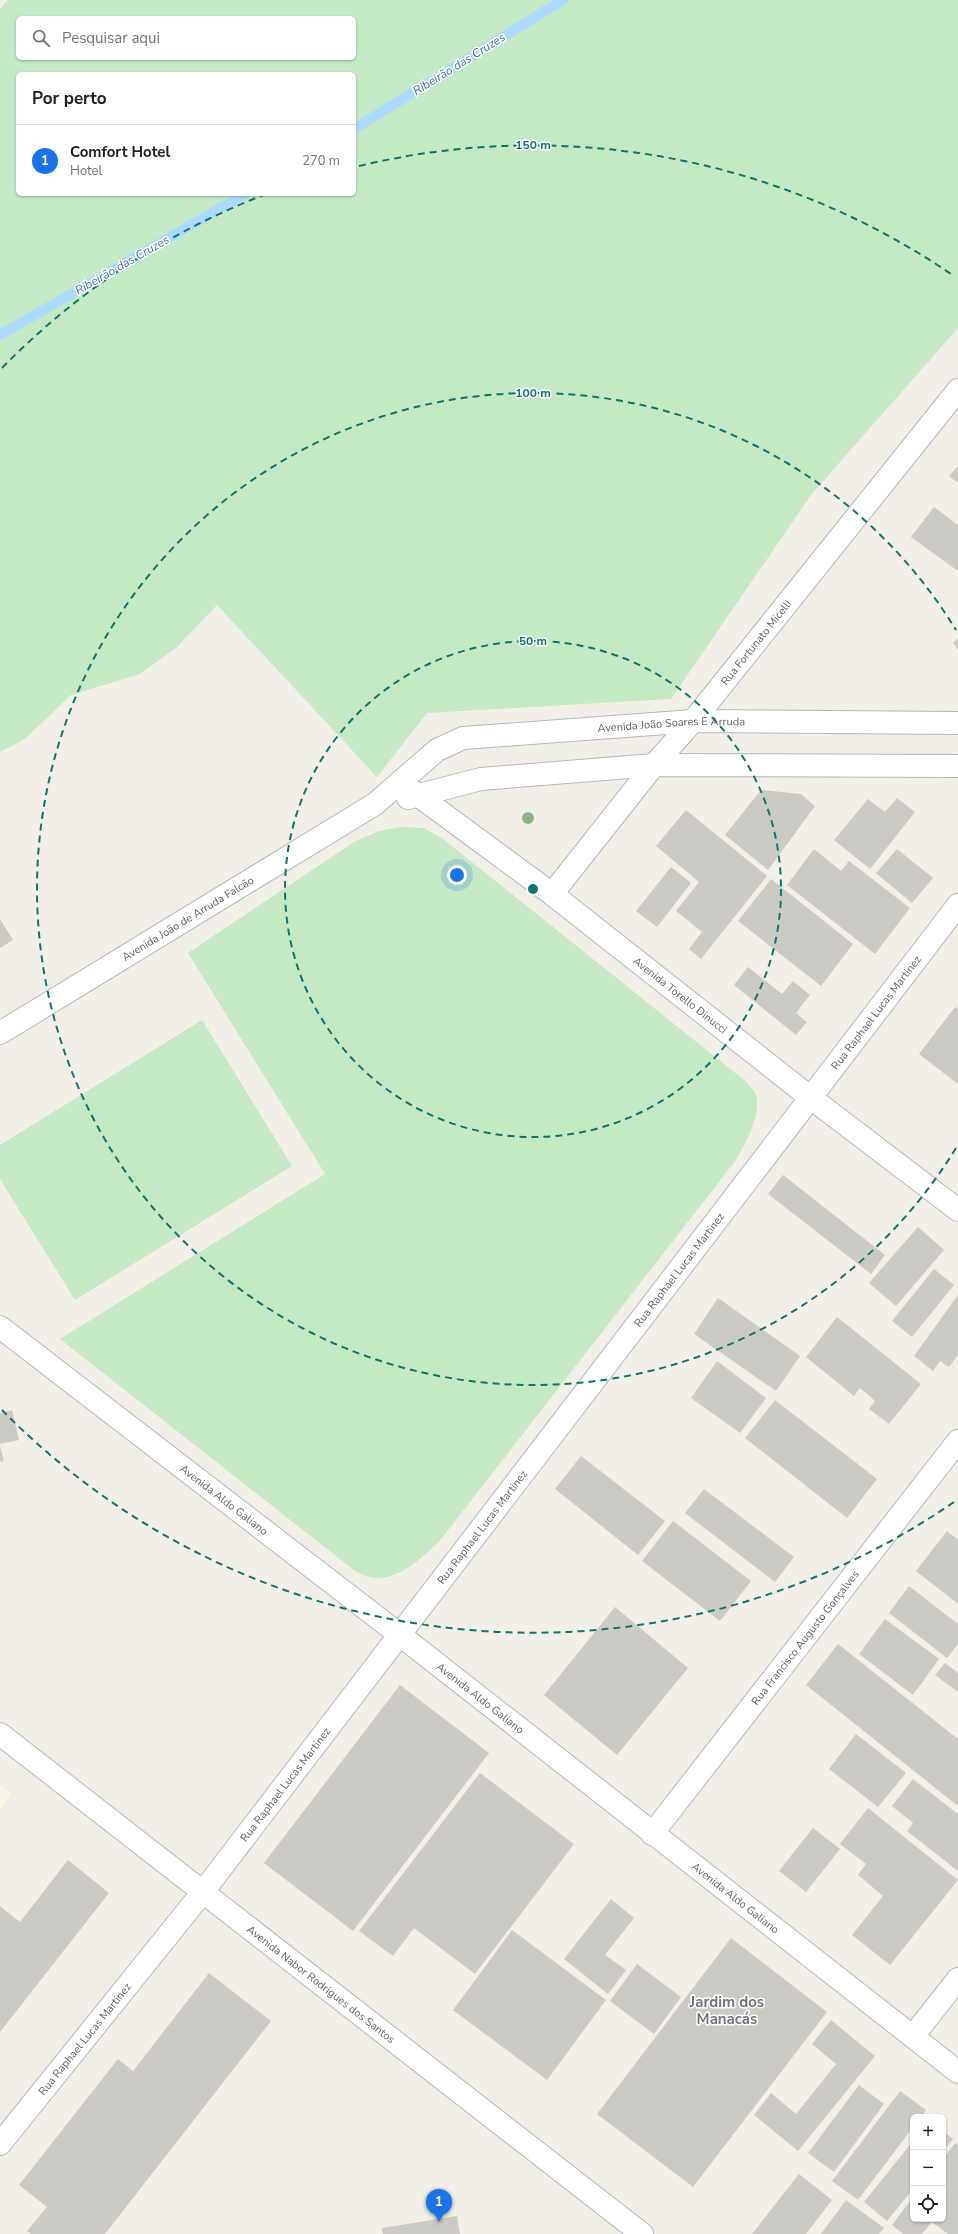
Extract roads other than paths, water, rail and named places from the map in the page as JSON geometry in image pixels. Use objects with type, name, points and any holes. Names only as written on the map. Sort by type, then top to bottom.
[{"type":"street","name":"Rua Fortunato Micelli","points":[[552,894],[654,765],[693,721],[958,390]]},
{"type":"street","name":"Avenida João Soares E Arruda","points":[[375,804],[437,750],[463,738],[693,721],[958,723]]},
{"type":"street","points":[[375,804],[418,796],[481,779],[654,765],[958,766]]},
{"type":"street","name":"Avenida Torello Dinucci","points":[[400,782],[552,894],[812,1098],[958,1210]]},
{"type":"street","name":"Avenida João de Arruda Falcão","points":[[0,1033],[375,804]]},
{"type":"street","name":"Rua Raphael Lucas Martinez","points":[[0,2144],[202,1893],[812,1098],[958,905]]},
{"type":"street","name":"Avenida Aldo Galiano","points":[[0,1327],[400,1635],[652,1834],[958,2072]]},
{"type":"street","name":"Rua Francisco Augusto Gonçalves","points":[[652,1834],[958,1440]]},
{"type":"street","name":"Avenida Nabor Rodrigues dos Santos","points":[[0,1734],[202,1893],[642,2234]]},
{"type":"street","points":[[913,2036],[958,1979]]},
{"type":"waterway","name":"Ribeirão das Cruzes","points":[[356,128],[563,0]]},
{"type":"waterway","name":"Ribeirão das Cruzes","points":[[0,335],[242,196]]},
{"type":"place","name":"Comfort Hotel","points":[[439,2222]]},
{"type":"district","name":"Jardim dos Manacás","points":[[727,2010]]}]
